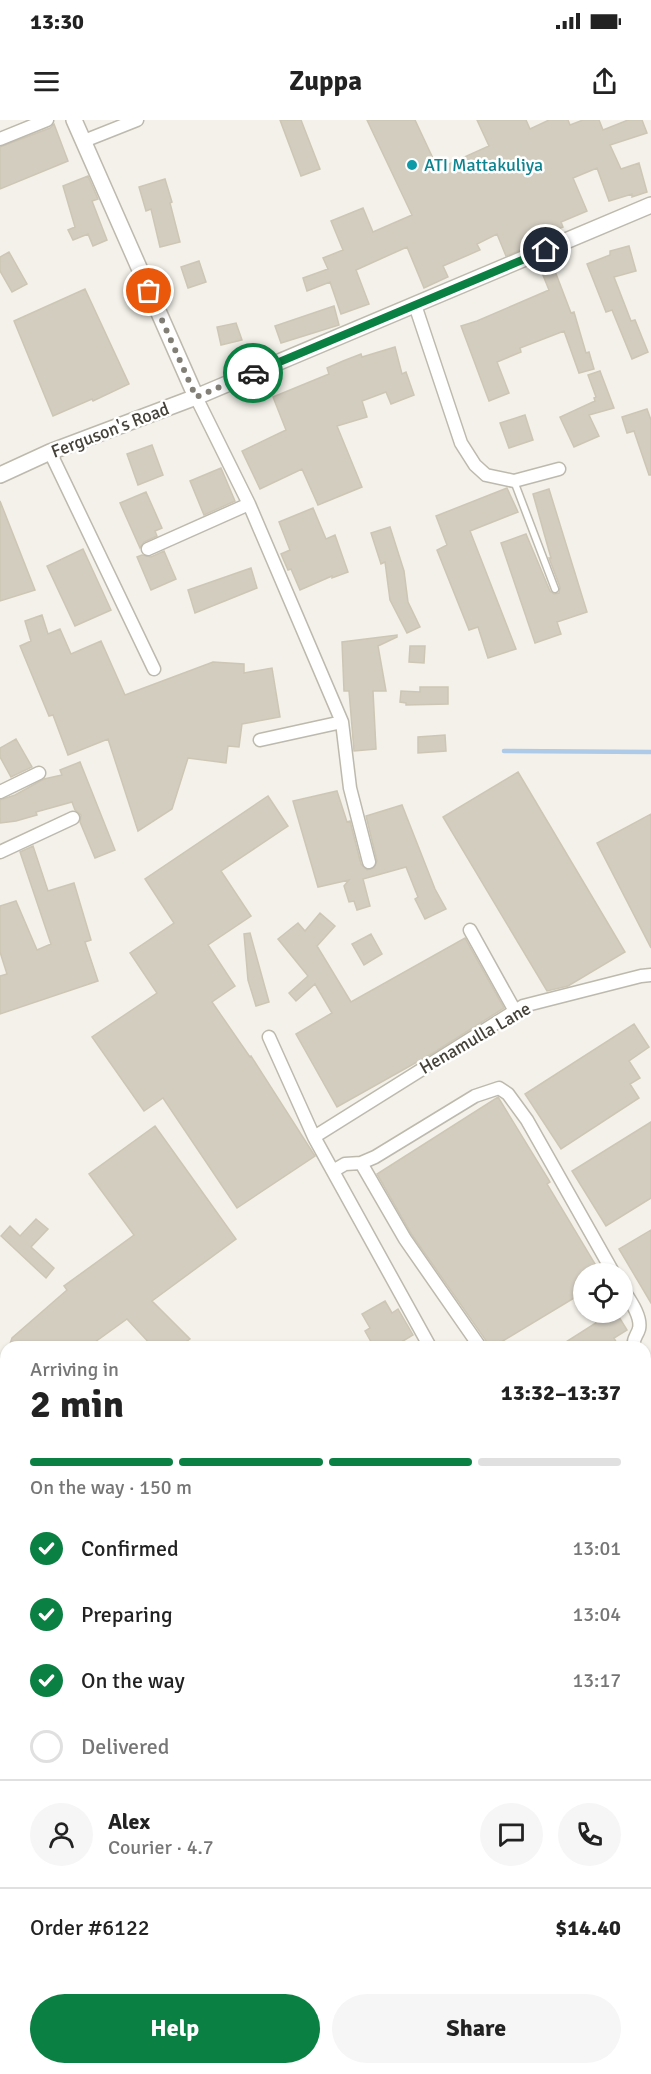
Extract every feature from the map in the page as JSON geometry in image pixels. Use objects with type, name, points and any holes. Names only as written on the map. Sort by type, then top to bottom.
[{"type":"street","points":[[0,139],[47,120]]},
{"type":"street","points":[[74,120],[196,397],[249,504],[342,722],[350,788],[369,862]]},
{"type":"street","points":[[84,141],[137,120]]},
{"type":"street","name":"Ferguson's Road","points":[[0,475],[50,452],[196,397],[651,205]]},
{"type":"street","points":[[415,306],[461,443],[475,465],[486,475],[514,481],[559,469]]},
{"type":"street","points":[[50,452],[153,669]]},
{"type":"street","points":[[148,549],[249,504]]},
{"type":"street","points":[[261,740],[342,722]]},
{"type":"street","points":[[0,792],[39,774]]},
{"type":"street","points":[[0,852],[73,818]]},
{"type":"street","points":[[470,930],[515,1011]]},
{"type":"street","name":"Henamulla Lane","points":[[314,1137],[523,1006],[651,975]]},
{"type":"street","points":[[269,1037],[314,1137],[427,1341]]},
{"type":"street","points":[[333,1171],[345,1164],[361,1163],[475,1096],[499,1088],[508,1094],[527,1120],[608,1263]]},
{"type":"street","points":[[361,1163],[405,1239],[476,1341]]},
{"type":"street","points":[[633,1308],[640,1325],[633,1341]]},
{"type":"lane","points":[[514,481],[555,589]]},
{"type":"building","points":[[280,120],[301,120],[320,169],[301,176]]},
{"type":"building","points":[[367,120],[415,120],[438,169],[489,146],[477,120],[526,120],[530,129],[549,120],[568,120],[570,125],[583,120],[599,120],[603,130],[628,120],[642,120],[647,133],[610,145],[621,169],[639,163],[647,192],[609,201],[597,168],[573,178],[587,211],[561,222],[563,227],[539,236],[541,241],[506,256],[497,234],[477,244],[480,250],[443,266],[448,277],[424,288],[407,247],[356,270],[369,304],[341,314],[330,282],[307,291],[303,278],[328,269],[323,258],[343,250],[331,221],[363,208],[373,232],[412,215]]},
{"type":"building","points":[[54,124],[68,161],[0,189],[0,147],[50,128]]},
{"type":"building","points":[[88,176],[98,199],[92,201],[107,240],[93,246],[88,234],[73,240],[68,230],[75,227],[63,186]]},
{"type":"building","points":[[165,179],[180,242],[160,247],[151,209],[146,211],[139,187]]},
{"type":"building","points":[[629,246],[636,271],[614,277],[631,321],[635,320],[648,352],[632,359],[612,310],[606,312],[587,264],[610,255],[610,251]]},
{"type":"building","points":[[9,252],[27,284],[12,292],[0,271],[0,257]]},
{"type":"building","points":[[550,258],[571,313],[574,312],[586,353],[589,352],[594,369],[579,373],[564,331],[520,348],[521,352],[497,362],[509,393],[489,401],[461,326],[549,290],[538,263]]},
{"type":"building","points":[[199,261],[206,282],[188,288],[181,267]]},
{"type":"building","points":[[85,289],[129,384],[53,416],[14,321]]},
{"type":"building","points":[[334,306],[339,325],[281,343],[275,326]]},
{"type":"building","points":[[236,323],[242,340],[221,345],[217,327]]},
{"type":"building","points":[[395,347],[402,374],[406,372],[414,395],[391,404],[386,392],[362,401],[367,417],[337,426],[362,487],[318,505],[302,469],[260,489],[242,451],[286,430],[273,397],[329,374],[327,368],[343,361],[361,354],[362,357]]},
{"type":"building","points":[[600,371],[614,408],[589,415],[599,436],[574,447],[560,417],[595,401],[596,397],[588,375]]},
{"type":"building","points":[[647,409],[651,420],[651,475],[649,475],[634,431],[627,433],[622,417]]},
{"type":"building","points":[[525,415],[533,440],[509,448],[500,423]]},
{"type":"building","points":[[152,445],[163,475],[138,485],[127,454]]},
{"type":"building","points":[[221,468],[235,501],[204,515],[190,481]]},
{"type":"building","points":[[507,488],[518,512],[470,531],[516,649],[488,658],[478,627],[469,630],[437,550],[447,545],[436,516]]},
{"type":"building","points":[[549,489],[587,612],[557,622],[561,634],[535,643],[501,543],[526,534],[550,591],[554,594],[559,593],[560,587],[549,558],[551,558],[533,494]]},
{"type":"building","points":[[146,492],[162,528],[155,531],[157,536],[144,542],[140,548],[120,503]]},
{"type":"building","points":[[0,501],[35,590],[0,601]]},
{"type":"building","points":[[313,508],[326,539],[335,535],[348,572],[332,578],[332,576],[300,590],[291,569],[288,570],[281,554],[290,550],[279,522]]},
{"type":"building","points":[[390,527],[404,571],[408,602],[420,627],[407,633],[390,600],[385,562],[381,564],[371,533]]},
{"type":"building","points":[[83,549],[111,610],[75,626],[47,566]]},
{"type":"building","points":[[164,551],[176,579],[151,590],[137,557],[142,555],[151,557]]},
{"type":"building","points":[[251,568],[257,588],[195,613],[188,590]]},
{"type":"building","points":[[42,615],[48,634],[60,629],[71,654],[101,641],[125,695],[213,662],[244,664],[244,673],[272,668],[280,717],[242,724],[239,747],[228,746],[226,763],[188,758],[172,809],[138,831],[108,739],[68,755],[53,715],[49,716],[20,646],[31,641],[25,621]]},
{"type":"building","points":[[397,635],[378,646],[386,691],[373,691],[376,749],[354,751],[349,691],[344,691],[342,642]]},
{"type":"building","points":[[410,646],[425,646],[424,663],[409,662]]},
{"type":"building","points":[[420,687],[448,687],[448,704],[406,705],[400,702],[401,691],[420,692]]},
{"type":"building","points":[[445,735],[446,751],[418,753],[418,737]]},
{"type":"building","points":[[16,739],[32,767],[11,777],[0,757],[0,748]]},
{"type":"building","points":[[80,762],[115,850],[95,858],[80,822],[81,815],[75,810],[72,802],[36,812],[37,815],[0,823],[0,800],[15,795],[44,779],[62,775],[60,770]]},
{"type":"building","points":[[518,772],[625,952],[568,986],[547,991],[443,817]]},
{"type":"building","points":[[337,791],[347,822],[350,821],[361,864],[367,870],[374,868],[377,861],[366,816],[402,805],[435,889],[446,909],[425,919],[415,899],[418,897],[406,867],[363,879],[370,906],[357,910],[354,901],[349,902],[344,886],[349,880],[318,887],[293,801]]},
{"type":"building","points":[[268,796],[288,826],[221,871],[251,916],[208,945],[235,986],[212,1002],[251,1056],[315,1156],[237,1208],[163,1098],[144,1111],[92,1037],[157,993],[130,953],[174,923],[145,879]]},
{"type":"building","points":[[651,814],[651,948],[597,843]]},
{"type":"building","points":[[33,846],[48,891],[74,883],[91,940],[85,942],[98,981],[0,1014],[0,976],[7,974],[0,952],[0,906],[16,901],[37,950],[51,944],[20,852]]},
{"type":"building","points":[[320,913],[335,926],[317,946],[351,1002],[465,938],[504,1008],[433,1053],[337,1107],[296,1034],[332,1013],[315,984],[296,1001],[289,993],[308,976],[278,939],[298,923],[305,931]]},
{"type":"building","points":[[250,933],[269,1002],[256,1006],[248,980],[244,934]]},
{"type":"building","points":[[371,934],[382,954],[364,965],[352,944]]},
{"type":"building","points":[[634,1024],[649,1047],[629,1061],[640,1078],[630,1084],[639,1098],[561,1149],[525,1094]]},
{"type":"building","points":[[498,1097],[550,1182],[547,1184],[594,1263],[573,1263],[573,1299],[503,1341],[486,1341],[412,1235],[377,1174]]},
{"type":"building","points":[[651,1122],[651,1198],[606,1226],[572,1171]]},
{"type":"building","points":[[155,1126],[236,1239],[152,1301],[190,1339],[187,1341],[147,1341],[127,1319],[96,1341],[11,1341],[67,1290],[64,1286],[134,1235],[89,1174]]},
{"type":"building","points":[[36,1219],[48,1229],[31,1247],[54,1268],[46,1278],[1,1236],[10,1226],[20,1236]]},
{"type":"building","points":[[651,1230],[651,1303],[633,1273],[633,1263],[627,1263],[619,1249]]},
{"type":"building","points":[[385,1301],[392,1313],[398,1309],[413,1335],[403,1341],[371,1341],[365,1331],[370,1328],[362,1314]]},
{"type":"building","points":[[596,1323],[623,1323],[627,1330],[614,1338],[616,1341],[567,1341]]},
{"type":"waterway","points":[[504,751],[651,752]]},
{"type":"way so far","points":[[149,291],[196,397],[253,373]]},
{"type":"place","name":"ATI Mattakuliya","points":[[412,165]]},
{"type":"route","points":[[253,373],[546,250]]}]
